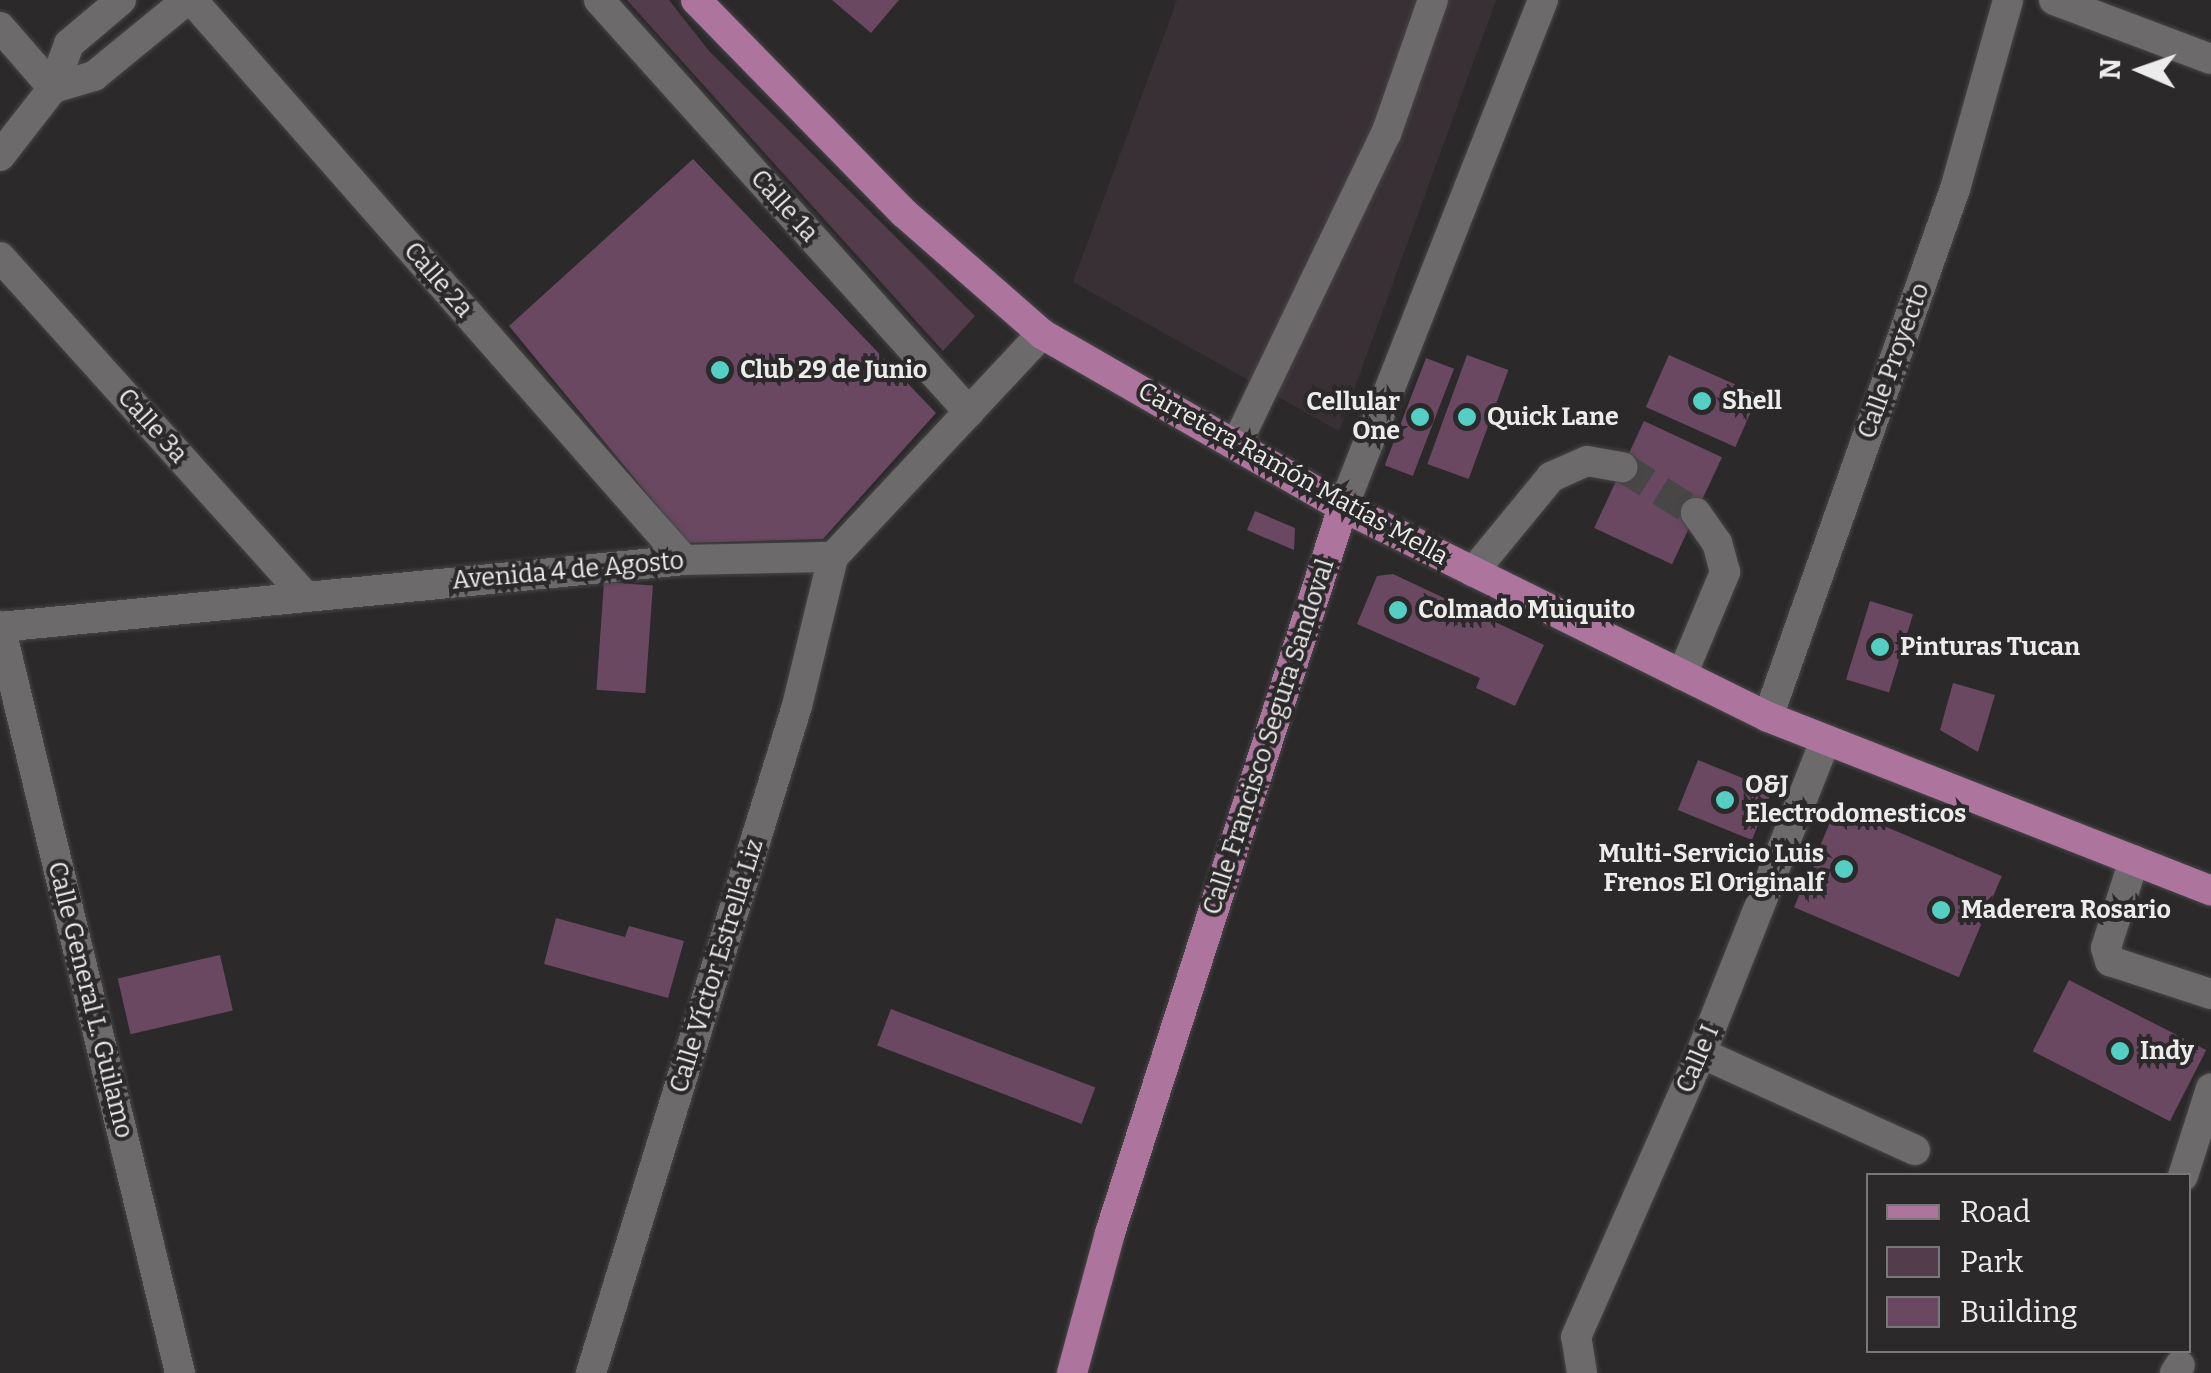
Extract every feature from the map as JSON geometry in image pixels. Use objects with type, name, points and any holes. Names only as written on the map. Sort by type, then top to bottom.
[{"type":"main road","name":"Carretera Ramón Matías Mella","points":[[696,0],[904,213],[1042,334],[1343,507],[1824,744],[2211,891]]},
{"type":"main road","name":"Calle Francisco Segura Sandoval","points":[[1072,1373],[1110,1233],[1343,507]]},
{"type":"street","points":[[0,156],[53,88],[69,44],[121,0]]},
{"type":"street","points":[[53,88],[94,76],[190,0]]},
{"type":"street","name":"Calle 2a","points":[[190,0],[684,560]]},
{"type":"street","name":"Calle 1a","points":[[599,0],[969,412]]},
{"type":"street","points":[[1236,445],[1386,134],[1433,0]]},
{"type":"street","name":"Calle Francisco Segura Sandoval","points":[[1343,507],[1543,0]]},
{"type":"street","name":"Calle Proyecto","points":[[1768,717],[1955,189],[2008,0]]},
{"type":"street","points":[[2054,0],[2211,59]]},
{"type":"street","points":[[0,27],[53,88]]},
{"type":"street","name":"Calle 3a","points":[[0,256],[304,595]]},
{"type":"street","points":[[833,556],[1042,334]]},
{"type":"street","points":[[1473,572],[1551,477],[1586,462],[1622,467]]},
{"type":"street","points":[[1682,674],[1724,572],[1717,542],[1696,513]]},
{"type":"street","name":"Avenida 4 de Agosto","points":[[0,626],[684,560],[833,556]]},
{"type":"street","name":"Calle Víctor Estrella Liz","points":[[590,1373],[797,706],[833,556]]},
{"type":"street","name":"Calle General L. Guilamo","points":[[0,626],[180,1373]]},
{"type":"street","name":"Calle I","points":[[1582,1373],[1576,1337],[1702,1054],[1824,744]]},
{"type":"street","points":[[2134,860],[2106,948],[2110,962],[2211,994]]},
{"type":"street","points":[[1702,1054],[1914,1150]]},
{"type":"street","points":[[2184,1173],[2211,1088]]},
{"type":"shaded area","points":[[1177,0],[1496,0],[1339,431],[1073,282]]},
{"type":"green space","points":[[627,0],[669,0],[709,51],[975,316],[943,351]]},
{"type":"building","points":[[832,0],[899,0],[871,33]]},
{"type":"building","name":"Club 29 de Junio","points":[[693,159],[936,413],[823,539],[688,543],[509,326]]},
{"type":"building","name":"Quick Lane","points":[[1467,355],[1508,370],[1469,479],[1427,464]]},
{"type":"building","name":"Shell","points":[[1669,355],[1759,395],[1735,447],[1646,407]]},
{"type":"building","name":"Cellular One","points":[[1426,358],[1454,369],[1413,476],[1385,465]]},
{"type":"building","name":"Shell","points":[[1644,421],[1722,457],[1672,564],[1594,528]]},
{"type":"building","points":[[1255,511],[1295,528],[1294,550],[1247,530]]},
{"type":"building","points":[[1393,574],[1544,645],[1515,706],[1476,688],[1480,678],[1357,624],[1377,576]]},
{"type":"building","points":[[604,582],[653,585],[645,693],[596,690]]},
{"type":"building","name":"Pinturas Tucan","points":[[1870,601],[1913,614],[1889,693],[1846,679]]},
{"type":"building","points":[[1953,683],[1995,695],[1978,752],[1940,730]]},
{"type":"building","name":"O&J Electrodomesticos","points":[[1698,760],[1772,790],[1752,840],[1678,810]]},
{"type":"building","points":[[1837,806],[2002,876],[1959,977],[1794,907]]},
{"type":"building","points":[[556,918],[625,937],[629,926],[684,941],[668,998],[544,964]]},
{"type":"building","points":[[220,955],[233,1011],[131,1034],[118,979]]},
{"type":"building","name":"Indy","points":[[2069,980],[2206,1050],[2170,1121],[2033,1051]]},
{"type":"building","points":[[891,1009],[1095,1087],[1081,1124],[877,1045]]},
{"type":"tunnel","points":[[1622,467],[1696,513]]},
{"type":"place","name":"Club 29 de Junio","points":[[720,370]]},
{"type":"place","name":"Shell","points":[[1702,401]]},
{"type":"place","name":"Cellular One","points":[[1420,417]]},
{"type":"place","name":"Quick Lane","points":[[1467,417]]},
{"type":"place","name":"Colmado Muiquito","points":[[1398,610]]},
{"type":"place","name":"Pinturas Tucan","points":[[1880,647]]},
{"type":"place","name":"O&J Electrodomesticos","points":[[1725,800]]},
{"type":"place","name":"Multi-Servicio Luis Frenos El Originalf","points":[[1844,869]]},
{"type":"place","name":"Maderera Rosario","points":[[1941,910]]},
{"type":"place","name":"Indy","points":[[2120,1051]]}]
